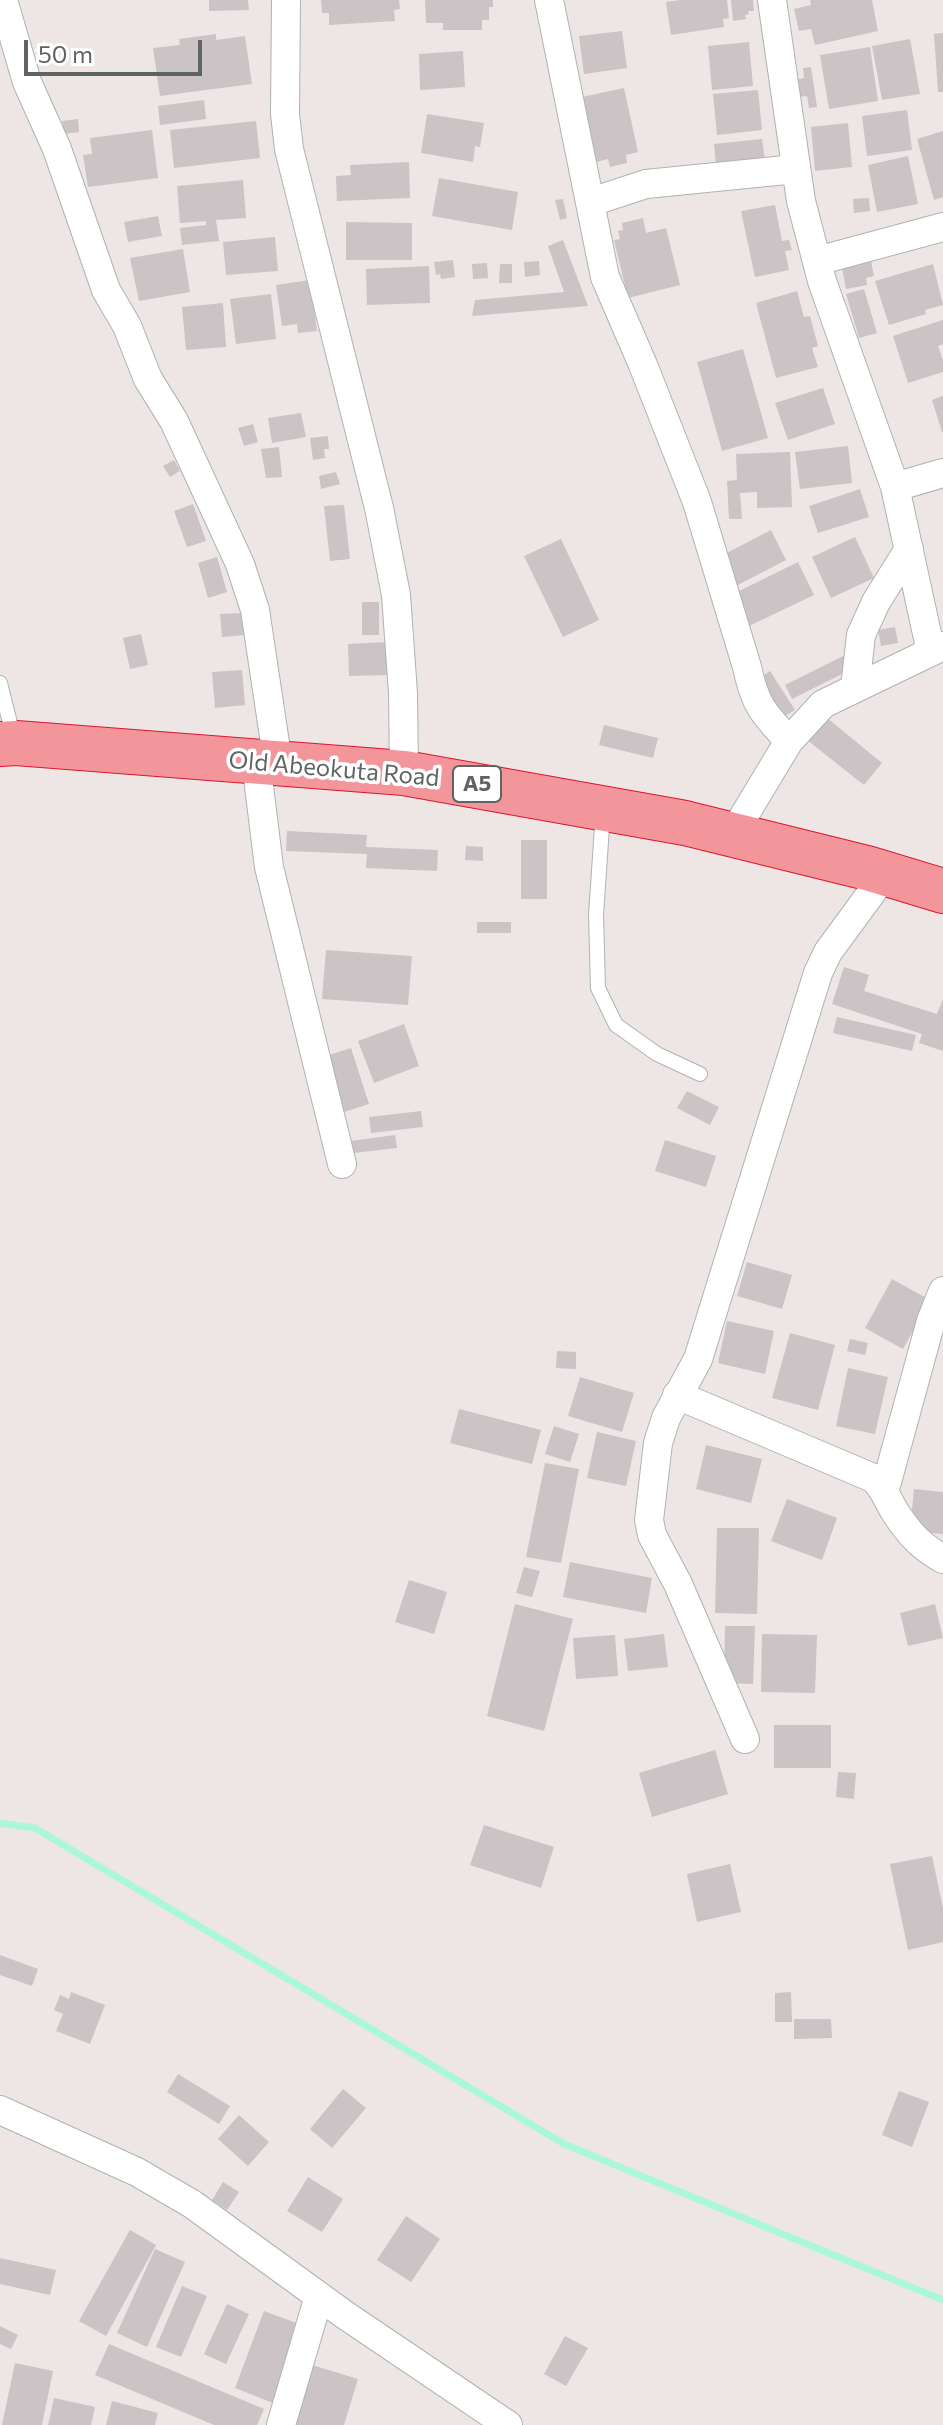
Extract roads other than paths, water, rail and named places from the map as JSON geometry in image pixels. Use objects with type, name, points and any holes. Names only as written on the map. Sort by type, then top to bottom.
[{"type":"highway","name":"Old Abeokuta Road","points":[[8,743],[404,773],[603,807],[733,834],[886,873],[943,891]]},
{"type":"street","points":[[3,0],[27,82],[57,149],[106,290],[127,326],[148,379],[174,421],[240,564],[255,610],[267,762],[269,867],[342,1164]]},
{"type":"street","points":[[286,0],[285,114],[289,149],[379,508],[396,595],[403,693],[404,773]]},
{"type":"street","points":[[549,0],[605,277],[697,502],[752,693],[761,712],[789,741]]},
{"type":"street","points":[[733,834],[789,741],[823,704],[937,649],[922,611],[895,487],[817,261],[796,169],[772,0]]},
{"type":"street","points":[[591,202],[646,184],[796,169]]},
{"type":"street","points":[[817,261],[943,227]]},
{"type":"street","points":[[895,487],[943,473]]},
{"type":"street","points":[[855,688],[861,635],[876,602],[909,549]]},
{"type":"street","points":[[876,602],[922,611]]},
{"type":"street","points":[[745,1739],[678,1584],[652,1535],[649,1520],[658,1443],[677,1395],[698,1359],[818,973],[828,952],[886,873]]},
{"type":"street","points":[[885,1489],[931,1321],[943,1291]]},
{"type":"street","points":[[677,1395],[873,1478],[885,1489],[896,1513],[920,1546],[943,1559]]},
{"type":"street","points":[[0,2110],[137,2172],[192,2204],[319,2296],[508,2425]]},
{"type":"street","points":[[281,2425],[319,2296]]},
{"type":"lane","points":[[0,683],[8,743]]},
{"type":"lane","points":[[603,807],[596,915],[598,988],[616,1025],[657,1054],[700,1074]]},
{"type":"waterway","points":[[0,1823],[35,1828],[564,2144],[943,2300]]}]
